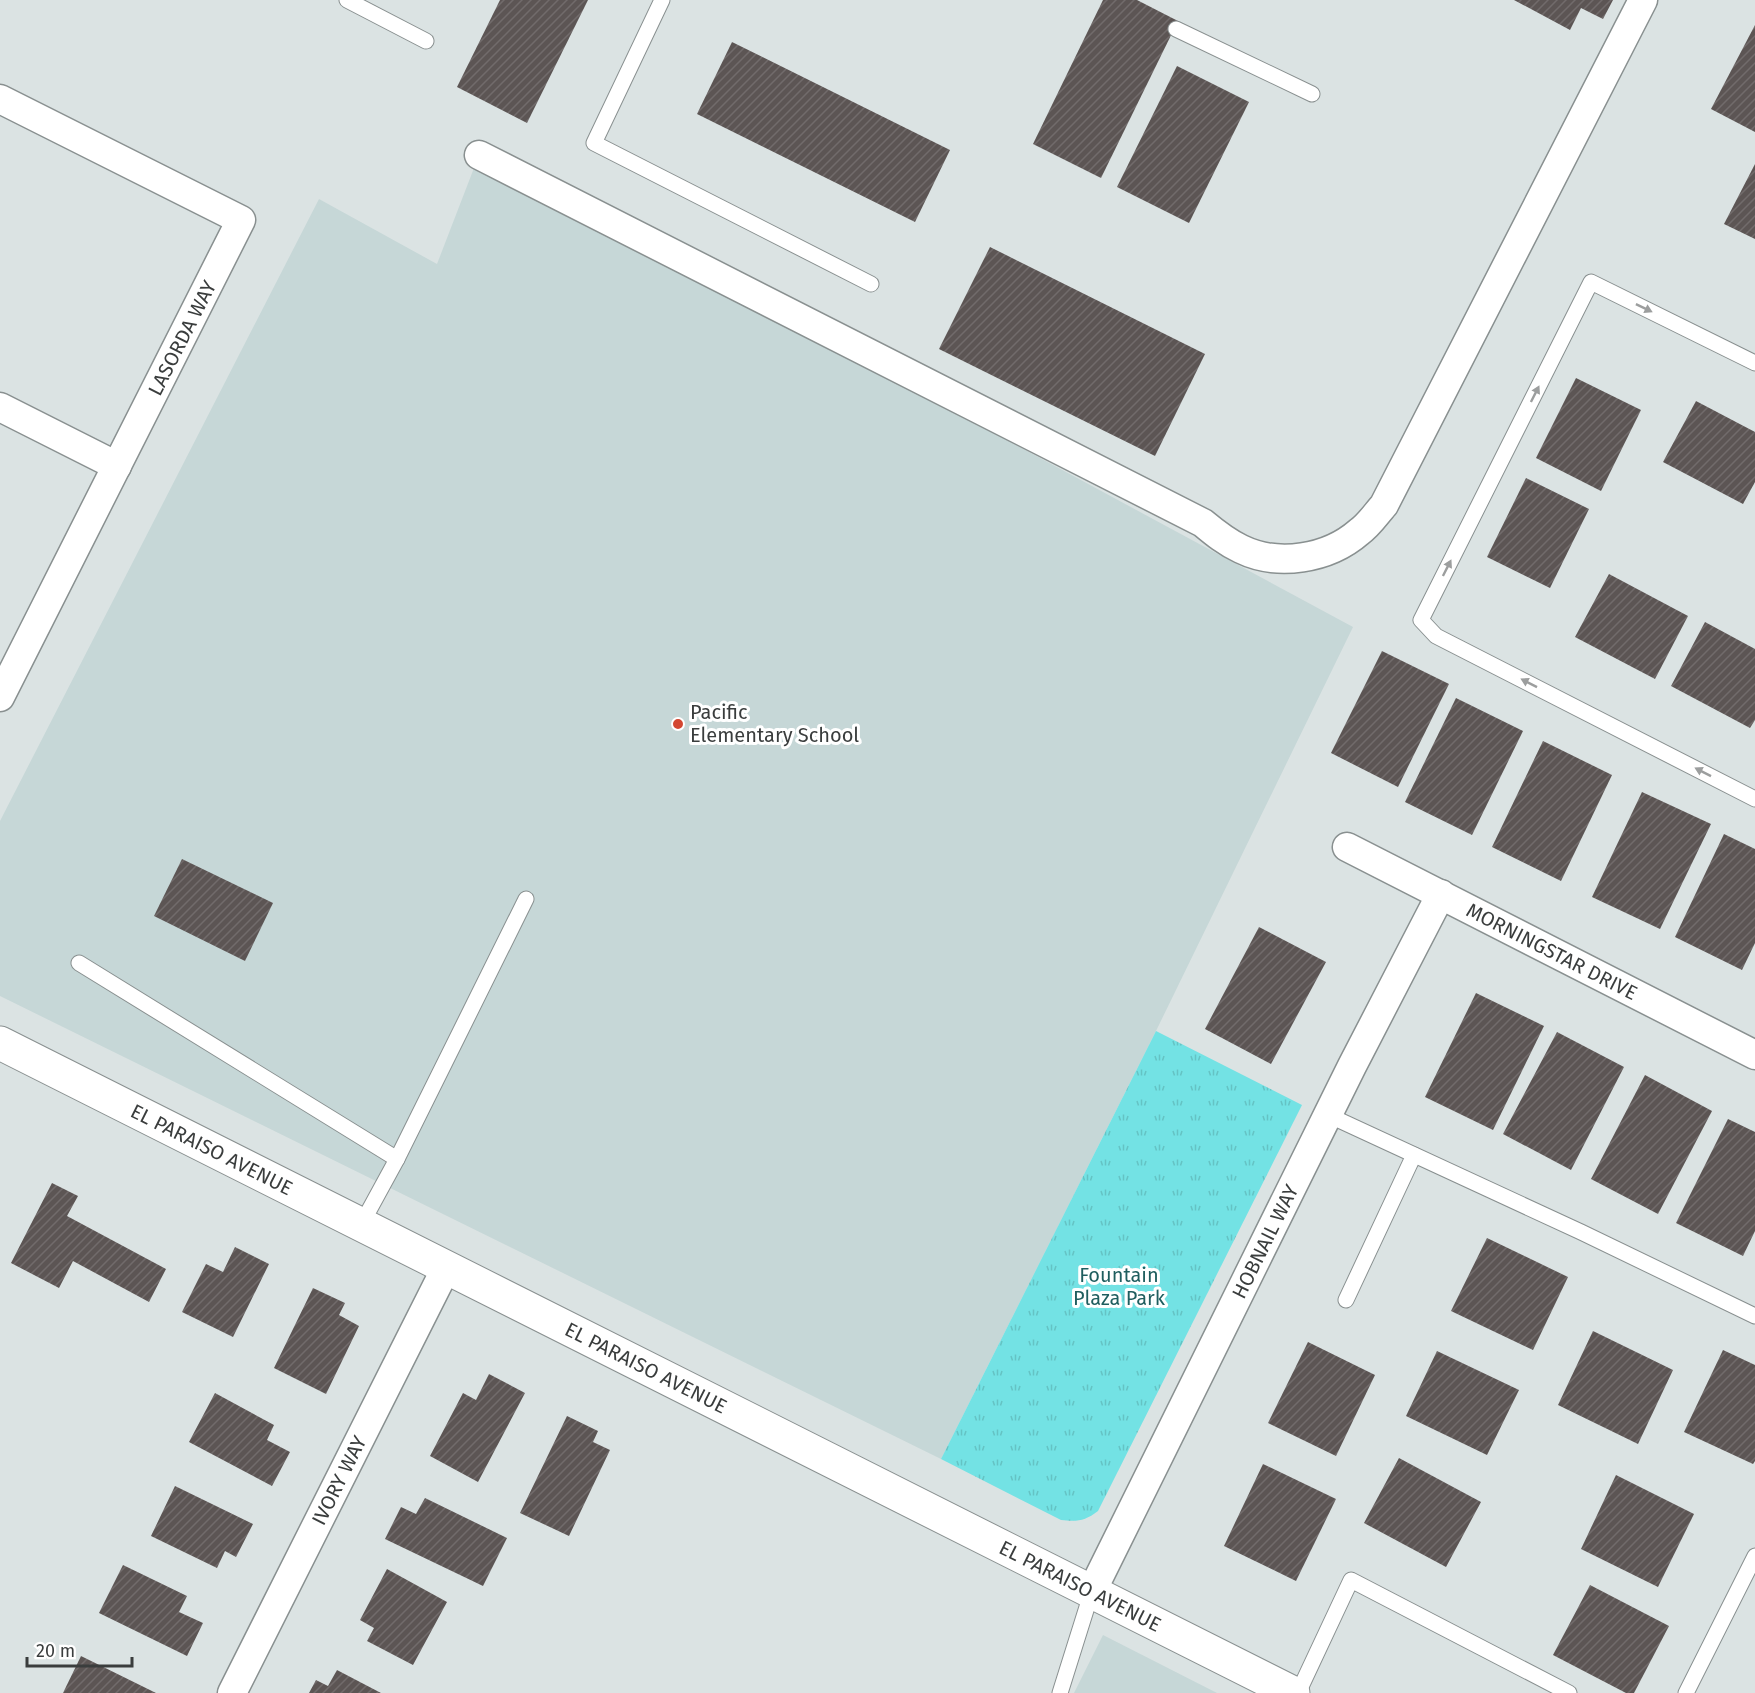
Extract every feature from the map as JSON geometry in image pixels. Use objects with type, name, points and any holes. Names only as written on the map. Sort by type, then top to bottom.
[{"type":"street","points":[[479,154],[1203,523],[1222,539],[1243,550],[1267,557],[1292,559],[1316,555],[1339,546],[1360,532],[1384,505],[1643,0]]},
{"type":"street","name":"LASORDA WAY","points":[[0,99],[241,220],[0,696]]},
{"type":"street","points":[[0,407],[117,466]]},
{"type":"street","name":"MORNINGSTAR DRIVE","points":[[1347,847],[1755,1054]]},
{"type":"street","name":"HOBNAIL WAY","points":[[1092,1591],[1328,1115],[1441,894]]},
{"type":"street","name":"EL PARAISO AVENUE","points":[[0,1043],[1293,1693]]},
{"type":"street","name":"IVORY WAY","points":[[232,1693],[446,1268]]},
{"type":"lane","points":[[347,0],[426,41]]},
{"type":"lane","points":[[662,0],[594,143],[871,284]]},
{"type":"lane","points":[[1176,28],[1312,94]]},
{"type":"lane","points":[[1755,363],[1591,282],[1420,621],[1436,636],[1755,799]]},
{"type":"lane","points":[[361,1225],[397,1159],[526,899]]},
{"type":"lane","points":[[79,963],[397,1159]]},
{"type":"lane","points":[[1328,1115],[1581,1232],[1755,1316]]},
{"type":"lane","points":[[1346,1300],[1414,1155]]},
{"type":"lane","points":[[1686,1693],[1755,1556]]},
{"type":"lane","points":[[1298,1693],[1351,1580],[1569,1693]]},
{"type":"lane","points":[[1060,1693],[1092,1591]]},
{"type":"shaded area","name":"Pacific Elementary School","points":[[479,155],[1353,627],[1156,1031],[941,1459],[0,996],[0,821],[319,199],[437,264]]},
{"type":"shaded area","points":[[1103,1635],[1217,1693],[1074,1693]]},
{"type":"green space","name":"Fountain Plaza Park","points":[[1156,1031],[1302,1105],[1098,1511],[1081,1520],[1061,1520],[941,1459]]},
{"type":"building","points":[[500,0],[588,0],[527,123],[457,87]]},
{"type":"building","points":[[1103,0],[1137,0],[1178,21],[1101,178],[1033,144]]},
{"type":"building","points":[[1514,0],[1613,0],[1603,19],[1581,8],[1570,30]]},
{"type":"building","points":[[1755,25],[1755,132],[1711,109]]},
{"type":"building","points":[[732,42],[950,150],[915,222],[697,114]]},
{"type":"building","points":[[1177,66],[1249,102],[1189,223],[1117,187]]},
{"type":"building","points":[[1755,164],[1755,239],[1724,224]]},
{"type":"building","points":[[990,247],[1205,354],[1155,456],[939,349]]},
{"type":"building","points":[[1576,378],[1641,410],[1601,491],[1536,458]]},
{"type":"building","points":[[1696,401],[1755,432],[1755,482],[1743,504],[1663,462]]},
{"type":"building","points":[[1526,478],[1589,509],[1550,588],[1487,557]]},
{"type":"building","points":[[1609,574],[1688,616],[1655,679],[1575,637]]},
{"type":"building","points":[[1705,622],[1755,649],[1755,720],[1750,728],[1671,686]]},
{"type":"building","points":[[1382,651],[1449,684],[1398,787],[1331,753]]},
{"type":"building","points":[[1456,698],[1523,731],[1472,835],[1405,802]]},
{"type":"building","points":[[1543,741],[1612,775],[1561,881],[1492,847]]},
{"type":"building","points":[[1642,792],[1711,824],[1660,929],[1592,897]]},
{"type":"building","points":[[1724,834],[1755,849],[1755,943],[1742,970],[1675,937]]},
{"type":"building","points":[[182,859],[273,903],[245,961],[154,916]]},
{"type":"building","points":[[1259,927],[1326,962],[1271,1064],[1205,1029]]},
{"type":"building","points":[[1476,993],[1544,1026],[1493,1130],[1425,1097]]},
{"type":"building","points":[[1557,1032],[1624,1067],[1571,1170],[1503,1134]]},
{"type":"building","points":[[1645,1075],[1712,1111],[1658,1214],[1591,1179]]},
{"type":"building","points":[[1728,1119],[1755,1132],[1755,1231],[1743,1256],[1676,1223]]},
{"type":"building","points":[[52,1183],[78,1196],[67,1216],[166,1269],[149,1302],[73,1261],[59,1288],[11,1263]]},
{"type":"building","points":[[1487,1238],[1568,1277],[1533,1350],[1451,1311]]},
{"type":"building","points":[[235,1247],[269,1264],[233,1337],[182,1312],[206,1264],[223,1272]]},
{"type":"building","points":[[313,1288],[345,1303],[339,1315],[359,1326],[326,1394],[274,1368]]},
{"type":"building","points":[[1593,1331],[1673,1370],[1638,1444],[1558,1405]]},
{"type":"building","points":[[1308,1342],[1375,1375],[1336,1456],[1268,1423]]},
{"type":"building","points":[[1723,1350],[1755,1365],[1755,1461],[1753,1464],[1684,1432]]},
{"type":"building","points":[[1437,1351],[1519,1390],[1487,1455],[1406,1416]]},
{"type":"building","points":[[489,1374],[525,1393],[478,1482],[430,1456],[463,1393],[476,1400]]},
{"type":"building","points":[[215,1393],[274,1425],[267,1440],[290,1452],[272,1486],[189,1442]]},
{"type":"building","points":[[567,1416],[598,1431],[593,1442],[610,1450],[569,1536],[520,1513]]},
{"type":"building","points":[[1399,1458],[1481,1502],[1446,1567],[1364,1523]]},
{"type":"building","points":[[1263,1464],[1336,1499],[1296,1581],[1224,1546]]},
{"type":"building","points":[[1616,1475],[1694,1514],[1658,1587],[1581,1549]]},
{"type":"building","points":[[175,1486],[253,1524],[236,1557],[225,1551],[217,1568],[151,1536]]},
{"type":"building","points":[[425,1498],[507,1538],[483,1586],[385,1539],[401,1507],[416,1514]]},
{"type":"building","points":[[123,1565],[187,1596],[179,1612],[203,1623],[187,1656],[99,1613]]},
{"type":"building","points":[[387,1569],[447,1602],[413,1665],[367,1641],[374,1628],[360,1620]]},
{"type":"building","points":[[1590,1585],[1669,1626],[1634,1693],[1626,1693],[1553,1655]]},
{"type":"building","points":[[81,1656],[156,1693],[63,1693]]},
{"type":"building","points":[[337,1670],[381,1693],[309,1693],[316,1680],[328,1686]]},
{"type":"place","name":"Pacific Elementary School","points":[[678,724]]}]
